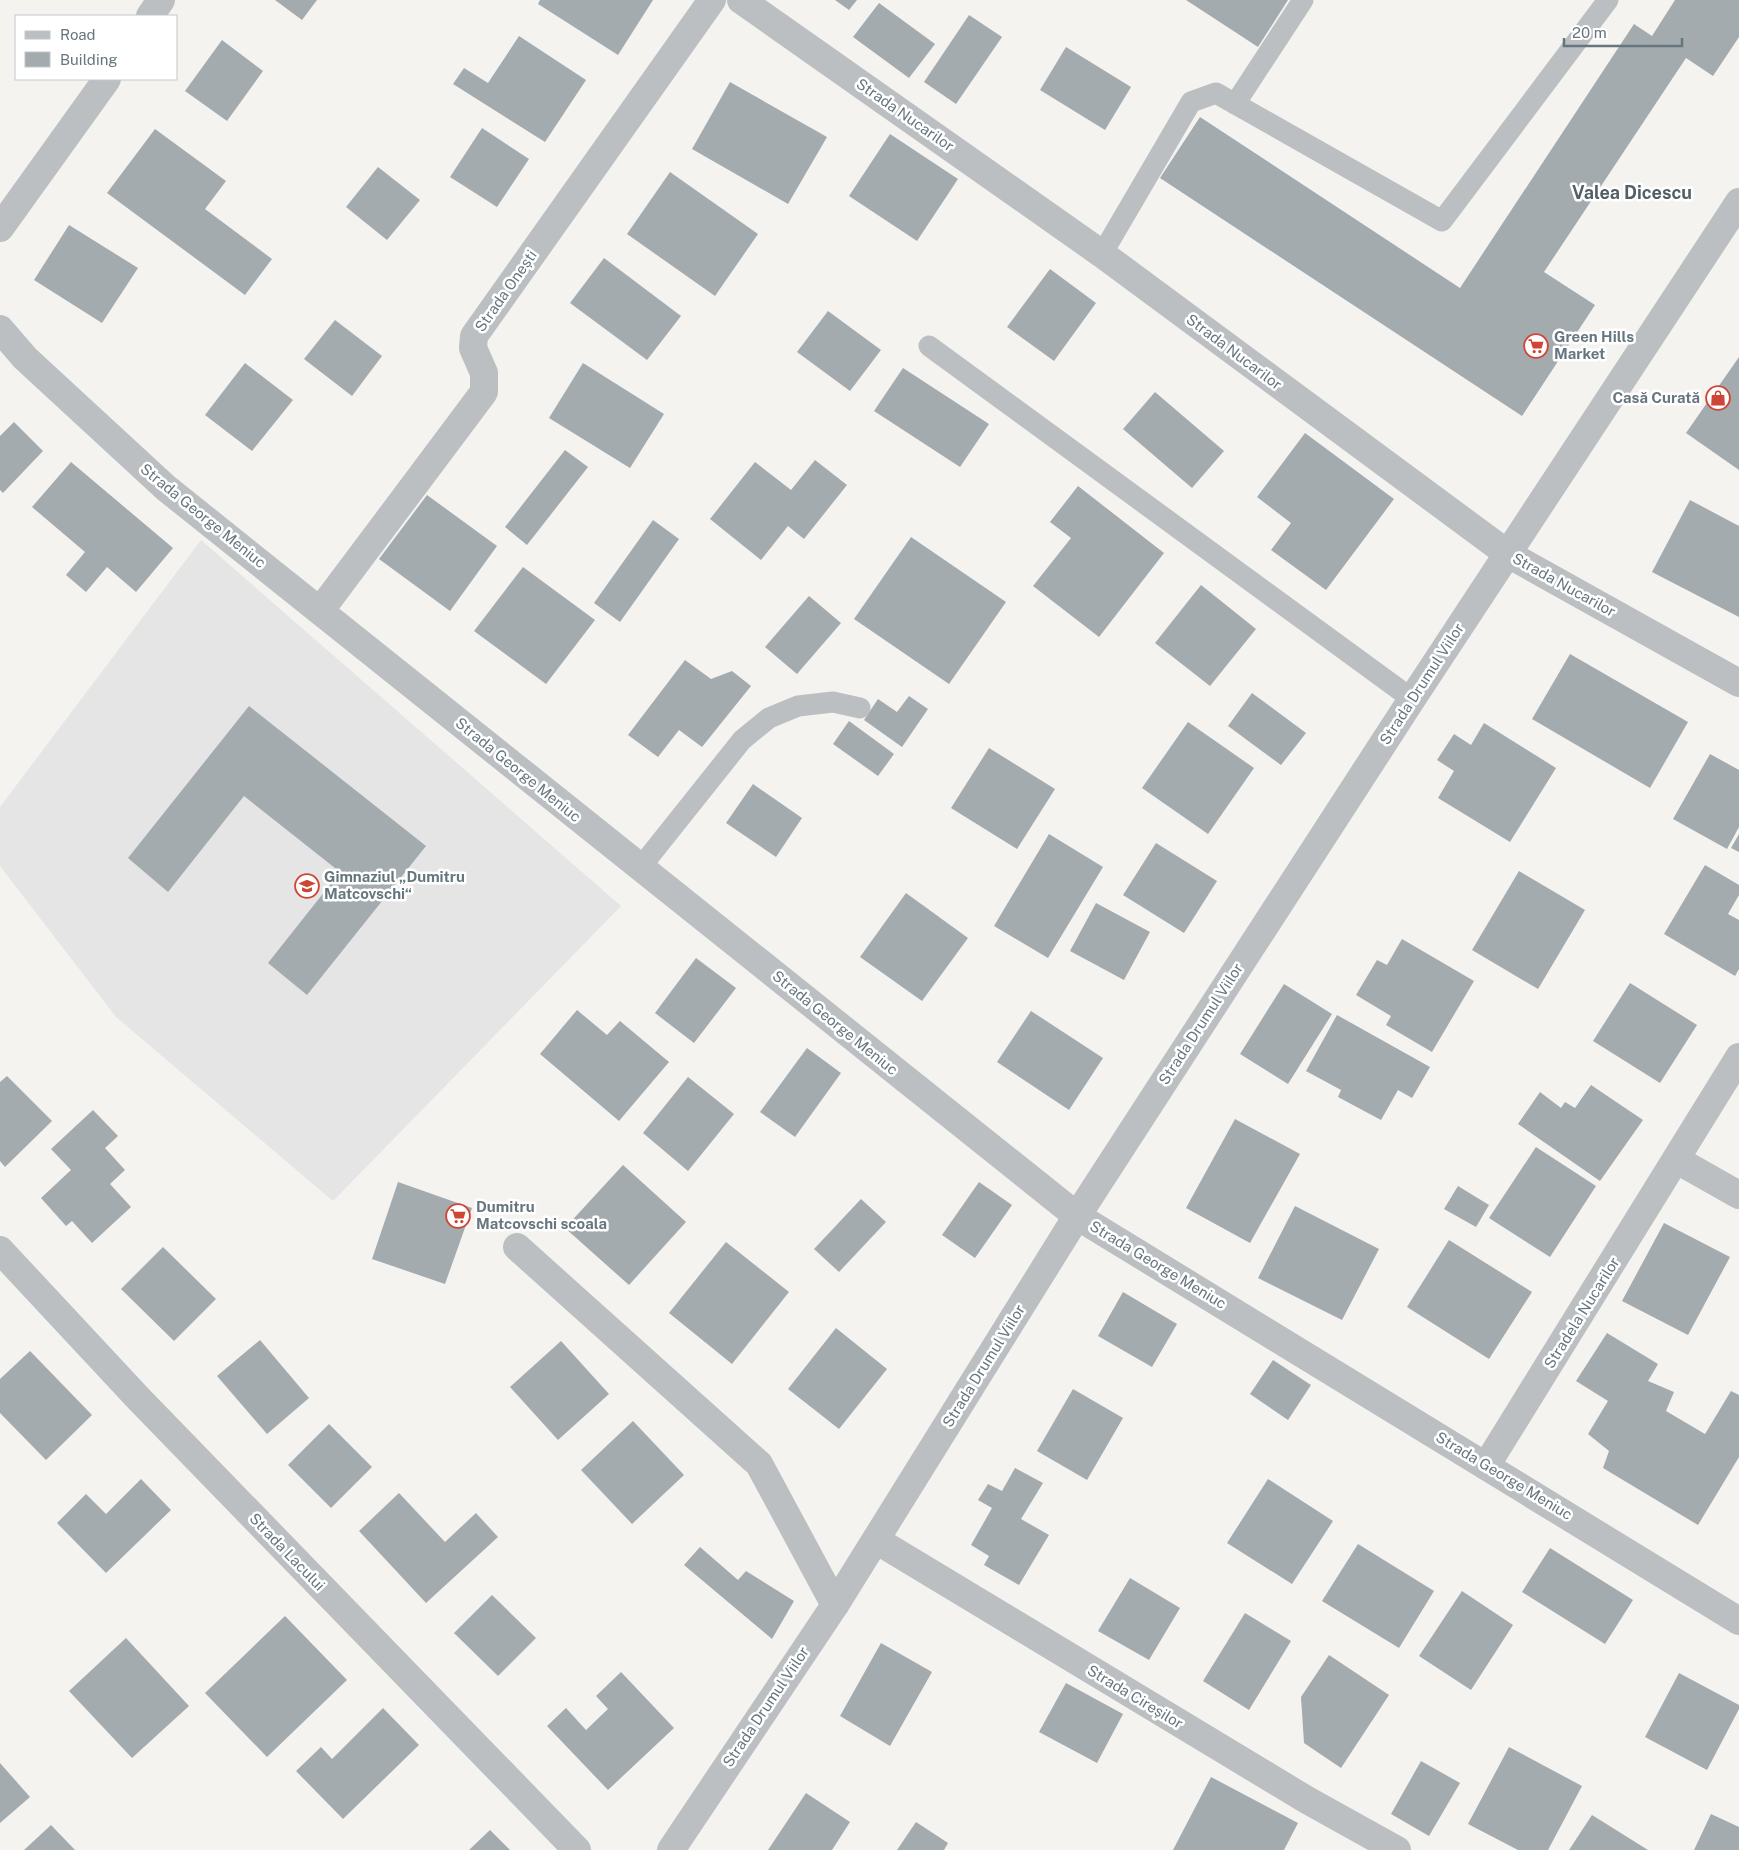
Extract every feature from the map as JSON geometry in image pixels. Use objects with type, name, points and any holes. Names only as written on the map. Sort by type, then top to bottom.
[{"type":"street","points":[[151,15],[160,0]]},
{"type":"street","name":"Strada Onești","points":[[320,611],[484,392],[484,373],[473,348],[474,336],[712,0]]},
{"type":"street","name":"Strada Nucarilor","points":[[742,0],[1102,254],[1508,554],[1739,683]]},
{"type":"street","points":[[0,228],[106,80]]},
{"type":"street","name":"Strada Drumul Viilor","points":[[671,1850],[836,1604],[1077,1216],[1412,699],[1739,203]]},
{"type":"street","name":"Strada George Meniuc","points":[[0,329],[25,358],[166,488],[1077,1216],[1739,1621]]},
{"type":"street","name":"Stradela Nucarilor","points":[[1486,1466],[1739,1057]]},
{"type":"street","points":[[1677,1160],[1739,1195]]},
{"type":"street","points":[[517,1248],[759,1464],[836,1604]]},
{"type":"street","name":"Strada Lacului","points":[[0,1250],[138,1398],[577,1850]]},
{"type":"street","name":"Strada Cireșilor","points":[[876,1540],[1307,1800],[1398,1850]]},
{"type":"lane","points":[[1235,104],[1303,0]]},
{"type":"lane","points":[[1102,254],[1191,102],[1216,93],[1442,221],[1608,0]]},
{"type":"lane","points":[[929,346],[1412,699]]},
{"type":"lane","points":[[640,868],[742,740],[769,718],[798,706],[832,702],[860,708]]},
{"type":"shaded area","name":"Gimnaziul „Dumitru Matcovschi“","points":[[201,540],[621,906],[333,1201],[116,1017],[0,866],[0,807]]},
{"type":"building","points":[[275,0],[317,0],[302,20]]},
{"type":"building","points":[[540,0],[653,0],[618,55],[538,4]]},
{"type":"building","points":[[835,0],[857,0],[849,10]]},
{"type":"building","points":[[1186,0],[1288,0],[1258,47]]},
{"type":"building","points":[[1675,0],[1739,0],[1739,37],[1713,76],[1686,58],[1544,272],[1595,305],[1522,416],[1160,178],[1200,117],[1460,288],[1634,24],[1652,36]]},
{"type":"building","points":[[879,3],[935,44],[909,78],[853,37]]},
{"type":"building","points":[[969,15],[1002,37],[956,104],[924,82]]},
{"type":"building","points":[[519,36],[586,80],[545,142],[453,84],[464,68],[488,83]]},
{"type":"building","points":[[222,40],[263,71],[227,121],[185,91]]},
{"type":"building","points":[[1066,47],[1131,87],[1105,130],[1040,90]]},
{"type":"building","points":[[730,82],[827,137],[788,204],[692,149]]},
{"type":"building","points":[[482,128],[529,159],[497,207],[450,177]]},
{"type":"building","points":[[155,129],[226,181],[205,209],[272,259],[245,295],[107,193]]},
{"type":"building","points":[[890,134],[958,179],[917,241],[849,196]]},
{"type":"building","points":[[378,167],[420,200],[387,240],[346,207]]},
{"type":"building","points":[[670,172],[758,234],[715,296],[627,234]]},
{"type":"building","points":[[69,225],[138,268],[102,323],[34,280]]},
{"type":"building","points":[[604,258],[681,316],[647,360],[570,303]]},
{"type":"building","points":[[1050,269],[1096,303],[1054,361],[1007,327]]},
{"type":"building","points":[[828,311],[881,350],[850,391],[797,352]]},
{"type":"building","points":[[335,320],[382,356],[352,396],[304,359]]},
{"type":"building","points":[[1739,357],[1739,470],[1686,433]]},
{"type":"building","points":[[245,363],[293,400],[252,451],[205,415]]},
{"type":"building","points":[[583,363],[664,414],[630,468],[549,418]]},
{"type":"building","points":[[903,368],[989,424],[960,467],[874,411]]},
{"type":"building","points":[[1155,392],[1224,451],[1192,488],[1123,429]]},
{"type":"building","points":[[14,422],[43,451],[3,493],[0,490],[0,436]]},
{"type":"building","points":[[1305,433],[1394,499],[1326,590],[1271,550],[1291,523],[1257,497]]},
{"type":"building","points":[[565,450],[588,467],[527,545],[505,527]]},
{"type":"building","points":[[815,460],[847,485],[804,539],[788,526],[761,560],[710,519],[755,462],[791,490]]},
{"type":"building","points":[[71,462],[173,548],[136,592],[107,567],[86,592],[66,575],[85,552],[32,507]]},
{"type":"building","points":[[1078,486],[1164,553],[1099,637],[1033,586],[1071,538],[1050,522]]},
{"type":"building","points":[[427,495],[497,546],[450,611],[379,559]]},
{"type":"building","points":[[1690,500],[1739,526],[1739,617],[1652,572]]},
{"type":"building","points":[[653,520],[679,539],[620,622],[594,603]]},
{"type":"building","points":[[911,537],[1006,602],[949,684],[854,619]]},
{"type":"building","points":[[523,567],[595,620],[546,684],[474,631]]},
{"type":"building","points":[[1201,585],[1256,629],[1210,686],[1155,643]]},
{"type":"building","points":[[809,596],[841,623],[797,674],[765,647]]},
{"type":"building","points":[[1570,654],[1688,722],[1650,788],[1532,719]]},
{"type":"building","points":[[685,660],[711,679],[732,671],[751,686],[702,747],[679,730],[658,757],[628,735]]},
{"type":"building","points":[[1252,693],[1306,733],[1281,765],[1228,726]]},
{"type":"building","points":[[909,696],[928,709],[902,747],[864,720],[878,699],[897,712]]},
{"type":"building","points":[[249,706],[426,846],[307,995],[268,963],[340,872],[244,796],[168,892],[128,858]]},
{"type":"building","points":[[849,721],[894,754],[878,776],[833,744]]},
{"type":"building","points":[[1188,722],[1254,768],[1208,834],[1142,788]]},
{"type":"building","points":[[1484,723],[1556,768],[1510,842],[1438,798],[1454,771],[1437,760],[1454,734],[1471,745]]},
{"type":"building","points":[[989,748],[1055,789],[1017,849],[951,808]]},
{"type":"building","points":[[1710,754],[1739,770],[1739,827],[1727,849],[1673,819]]},
{"type":"building","points":[[753,784],[802,818],[776,857],[726,823]]},
{"type":"building","points":[[1049,834],[1103,867],[1048,958],[994,926]]},
{"type":"building","points":[[1739,834],[1739,852],[1731,848]]},
{"type":"building","points":[[1156,843],[1217,881],[1184,933],[1123,895]]},
{"type":"building","points":[[1705,865],[1739,885],[1739,895],[1728,914],[1739,920],[1739,969],[1735,976],[1664,934]]},
{"type":"building","points":[[1519,871],[1585,910],[1538,989],[1472,950]]},
{"type":"building","points":[[906,893],[968,938],[922,1001],[860,957]]},
{"type":"building","points":[[1096,903],[1150,932],[1124,980],[1070,951]]},
{"type":"building","points":[[1402,939],[1474,981],[1432,1052],[1386,1025],[1391,1016],[1356,995],[1377,960],[1387,965]]},
{"type":"building","points":[[696,958],[736,988],[694,1043],[655,1013]]},
{"type":"building","points":[[1630,983],[1697,1025],[1660,1083],[1593,1041]]},
{"type":"building","points":[[1284,984],[1332,1014],[1288,1084],[1240,1054]]},
{"type":"building","points":[[577,1010],[607,1035],[620,1021],[669,1062],[619,1121],[540,1054]]},
{"type":"building","points":[[1031,1011],[1103,1058],[1069,1110],[997,1062]]},
{"type":"building","points":[[1337,1015],[1430,1067],[1412,1098],[1398,1090],[1381,1120],[1338,1097],[1341,1090],[1306,1071]]},
{"type":"building","points":[[807,1048],[841,1073],[795,1137],[760,1112]]},
{"type":"building","points":[[7,1076],[52,1121],[5,1167],[0,1161],[0,1082]]},
{"type":"building","points":[[688,1077],[734,1114],[688,1171],[643,1133]]},
{"type":"building","points":[[1591,1085],[1643,1120],[1600,1181],[1518,1124],[1540,1092],[1561,1108],[1565,1102],[1575,1108]]},
{"type":"building","points":[[93,1110],[118,1136],[105,1148],[125,1170],[110,1184],[131,1207],[92,1243],[72,1221],[66,1226],[41,1198],[71,1170],[51,1149]]},
{"type":"building","points":[[1235,1119],[1300,1154],[1250,1243],[1186,1208]]},
{"type":"building","points":[[1536,1147],[1596,1186],[1550,1257],[1489,1218]]},
{"type":"building","points":[[623,1165],[686,1222],[629,1285],[565,1228]]},
{"type":"building","points":[[398,1182],[472,1208],[445,1284],[372,1259]]},
{"type":"building","points":[[979,1182],[1012,1205],[975,1258],[942,1235]]},
{"type":"building","points":[[1458,1186],[1489,1205],[1476,1227],[1444,1209]]},
{"type":"building","points":[[861,1199],[886,1222],[839,1272],[814,1249]]},
{"type":"building","points":[[1295,1206],[1379,1249],[1342,1320],[1258,1278]]},
{"type":"building","points":[[1664,1223],[1730,1257],[1688,1335],[1622,1301]]},
{"type":"building","points":[[1449,1240],[1532,1292],[1489,1359],[1407,1307]]},
{"type":"building","points":[[726,1242],[789,1292],[732,1364],[669,1313]]},
{"type":"building","points":[[163,1247],[216,1299],[174,1341],[121,1289]]},
{"type":"building","points":[[1123,1292],[1177,1324],[1152,1367],[1098,1336]]},
{"type":"building","points":[[836,1328],[887,1369],[839,1429],[788,1389]]},
{"type":"building","points":[[1607,1333],[1658,1364],[1648,1381],[1674,1392],[1666,1411],[1705,1434],[1731,1391],[1739,1395],[1739,1457],[1698,1525],[1603,1468],[1609,1451],[1588,1434],[1608,1401],[1576,1381]]},
{"type":"building","points":[[260,1340],[309,1398],[267,1434],[217,1376]]},
{"type":"building","points":[[561,1341],[609,1394],[558,1440],[510,1387]]},
{"type":"building","points":[[30,1351],[92,1415],[46,1460],[0,1413],[0,1379]]},
{"type":"building","points":[[1273,1360],[1311,1385],[1288,1420],[1250,1394]]},
{"type":"building","points":[[1073,1389],[1123,1418],[1087,1480],[1037,1451]]},
{"type":"building","points":[[633,1421],[684,1475],[632,1524],[581,1470]]},
{"type":"building","points":[[329,1424],[372,1467],[331,1508],[288,1465]]},
{"type":"building","points":[[1015,1468],[1043,1483],[1021,1519],[1049,1535],[1019,1585],[984,1565],[989,1556],[971,1545],[992,1508],[978,1500],[988,1484],[1002,1491]]},
{"type":"building","points":[[141,1479],[171,1510],[106,1573],[57,1523],[86,1494],[106,1514]]},
{"type":"building","points":[[1268,1479],[1333,1521],[1292,1584],[1227,1543]]},
{"type":"building","points":[[399,1493],[445,1542],[476,1513],[498,1537],[426,1603],[359,1531]]},
{"type":"building","points":[[1358,1544],[1434,1591],[1399,1648],[1322,1601]]},
{"type":"building","points":[[700,1547],[738,1580],[746,1571],[794,1601],[772,1639],[684,1565]]},
{"type":"building","points":[[1550,1548],[1633,1600],[1605,1644],[1522,1592]]},
{"type":"building","points":[[1130,1578],[1180,1608],[1149,1660],[1098,1631]]},
{"type":"building","points":[[1462,1591],[1513,1625],[1471,1690],[1419,1656]]},
{"type":"building","points":[[492,1595],[536,1638],[498,1676],[454,1633]]},
{"type":"building","points":[[1245,1613],[1291,1641],[1249,1710],[1203,1681]]},
{"type":"building","points":[[285,1616],[347,1680],[267,1757],[205,1693]]},
{"type":"building","points":[[126,1638],[189,1706],[132,1758],[69,1691]]},
{"type":"building","points":[[881,1643],[932,1672],[890,1746],[840,1716]]},
{"type":"building","points":[[1329,1655],[1389,1695],[1341,1768],[1304,1743],[1301,1697]]},
{"type":"building","points":[[621,1672],[674,1728],[608,1790],[547,1726],[566,1708],[586,1730],[608,1709],[596,1696]]},
{"type":"building","points":[[1679,1673],[1739,1705],[1739,1709],[1707,1770],[1645,1737]]},
{"type":"building","points":[[1066,1683],[1123,1714],[1097,1763],[1039,1732]]},
{"type":"building","points":[[383,1708],[419,1745],[343,1819],[296,1771],[321,1747],[332,1759]]},
{"type":"building","points":[[1509,1747],[1582,1786],[1548,1850],[1518,1850],[1468,1824]]},
{"type":"building","points":[[1421,1761],[1460,1783],[1429,1836],[1391,1814]]},
{"type":"building","points":[[0,1763],[30,1797],[0,1823]]},
{"type":"building","points":[[1211,1777],[1298,1823],[1284,1850],[1173,1850]]},
{"type":"building","points":[[806,1793],[850,1822],[832,1850],[768,1850]]},
{"type":"building","points":[[1711,1814],[1739,1827],[1739,1850],[1694,1850]]},
{"type":"building","points":[[1592,1815],[1648,1850],[1569,1850]]},
{"type":"building","points":[[916,1822],[948,1843],[944,1850],[897,1850]]},
{"type":"building","points":[[51,1825],[75,1850],[24,1850]]},
{"type":"building","points":[[490,1830],[510,1850],[469,1850]]},
{"type":"place","name":"Green Hills Market","points":[[1536,346]]},
{"type":"place","name":"Casă Curată","points":[[1718,398]]},
{"type":"place","name":"Gimnaziul „Dumitru Matcovschi“","points":[[307,886]]},
{"type":"place","name":"Dumitru Matcovschi scoala","points":[[458,1216]]},
{"type":"district","name":"Valea Dicescu","points":[[1632,193]]}]
